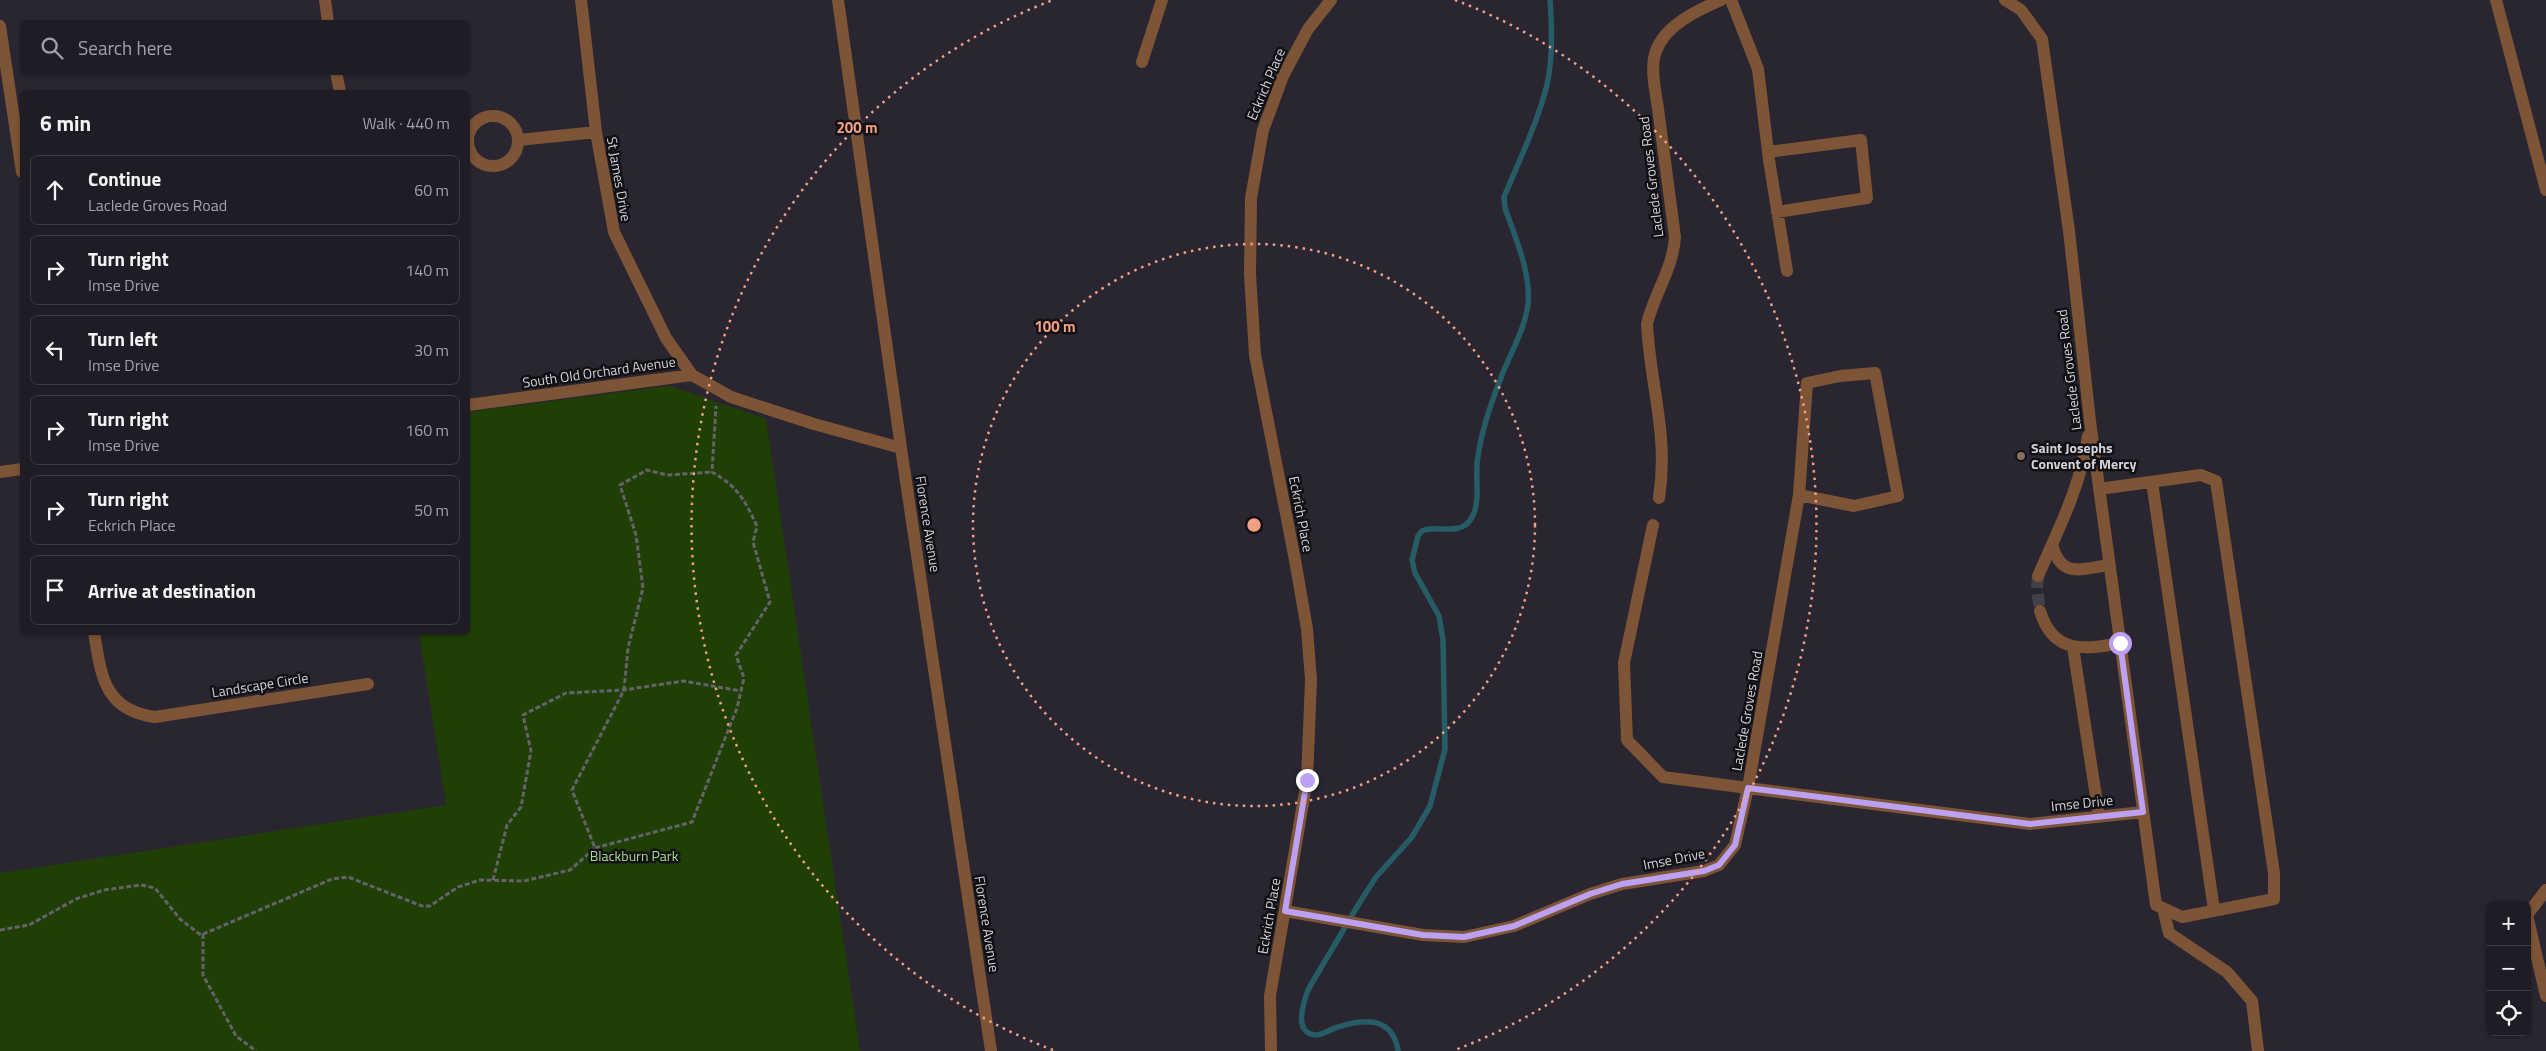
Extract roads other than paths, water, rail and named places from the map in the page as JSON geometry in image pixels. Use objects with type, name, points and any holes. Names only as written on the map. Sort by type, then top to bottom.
[{"type":"street","points":[[325,0],[328,20]]},
{"type":"street","name":"St James Drive","points":[[581,0],[596,132],[614,232],[659,325],[692,375]]},
{"type":"street","name":"Florence Avenue","points":[[838,0],[901,448],[991,1051]]},
{"type":"street","points":[[1142,62],[1162,0]]},
{"type":"street","name":"Eckrich Place","points":[[1271,1051],[1270,996],[1307,780],[1311,680],[1307,629],[1255,355],[1250,274],[1252,198],[1262,130],[1283,76],[1308,29],[1331,0]]},
{"type":"street","name":"Laclede Groves Road","points":[[1659,498],[1663,461],[1662,439],[1647,324],[1651,305],[1674,255],[1675,237],[1655,87],[1655,52],[1660,42],[1677,24],[1698,10],[1720,0]]},
{"type":"street","points":[[1731,0],[1758,69],[1786,271]]},
{"type":"street","name":"Laclede Groves Road","points":[[2004,0],[2021,10],[2042,40],[2069,231],[2090,421],[2143,812],[2156,905],[2163,908]]},
{"type":"street","points":[[2496,0],[2546,190]]},
{"type":"street","points":[[0,26],[20,159]]},
{"type":"street","points":[[337,75],[340,90]]},
{"type":"street","points":[[470,134],[474,124],[489,116],[498,116],[512,124],[519,140],[518,148],[508,162],[493,167],[477,161],[472,155],[470,147]]},
{"type":"street","points":[[519,140],[596,132]]},
{"type":"street","points":[[1768,152],[1861,140],[1867,198],[1777,212]]},
{"type":"street","name":"Laclede Groves Road","points":[[1653,525],[1624,663],[1626,740],[1663,777],[1748,788],[1799,494],[1807,383],[1840,376],[1875,373],[1898,496],[1854,506],[1799,494]]},
{"type":"street","name":"South Old Orchard Avenue","points":[[470,404],[692,375],[731,397],[814,424],[901,448]]},
{"type":"street","points":[[2038,576],[2083,467],[2090,421]]},
{"type":"street","points":[[0,472],[20,469]]},
{"type":"street","points":[[2099,488],[2201,475],[2216,481],[2274,873],[2274,899],[2182,917],[2163,908]]},
{"type":"street","points":[[2152,482],[2214,910]]},
{"type":"street","points":[[2052,544],[2055,557],[2061,565],[2071,569],[2109,564]]},
{"type":"street","points":[[2040,611],[2050,633],[2073,647],[2087,649],[2120,643]]},
{"type":"street","name":"Landscape Circle","points":[[95,635],[102,676],[113,698],[122,706],[137,714],[155,717],[368,684]]},
{"type":"street","points":[[2073,647],[2099,816]]},
{"type":"street","name":"Imse Drive","points":[[1285,911],[1423,935],[1464,937],[1514,926],[1590,894],[1622,884],[1704,871],[1719,865],[1735,845],[1748,788],[2030,824],[2143,812]]},
{"type":"street","points":[[2546,890],[2527,915],[2546,996]]},
{"type":"street","points":[[2163,908],[2169,933],[2228,972],[2252,1002],[2258,1051]]},
{"type":"waterway","points":[[1398,1051],[1395,1040],[1390,1032],[1384,1026],[1376,1023],[1358,1022],[1318,1035],[1309,1033],[1304,1029],[1302,1023],[1303,1008],[1309,988],[1360,902],[1376,877],[1412,837],[1430,806],[1445,749],[1443,640],[1439,616],[1415,573],[1412,560],[1418,536],[1422,531],[1428,529],[1454,529],[1461,527],[1471,519],[1476,505],[1477,463],[1485,425],[1491,404],[1521,331],[1526,313],[1528,292],[1525,267],[1505,208],[1504,197],[1533,128],[1547,85],[1552,43],[1550,0]]},
{"type":"tunnel","points":[[2038,576],[2037,588],[2040,611]]},
{"type":"place","name":"Saint Josephs Convent of Mercy","points":[[2021,456]]},
{"type":"park label","name":"Blackburn Park","points":[[634,856]]}]
